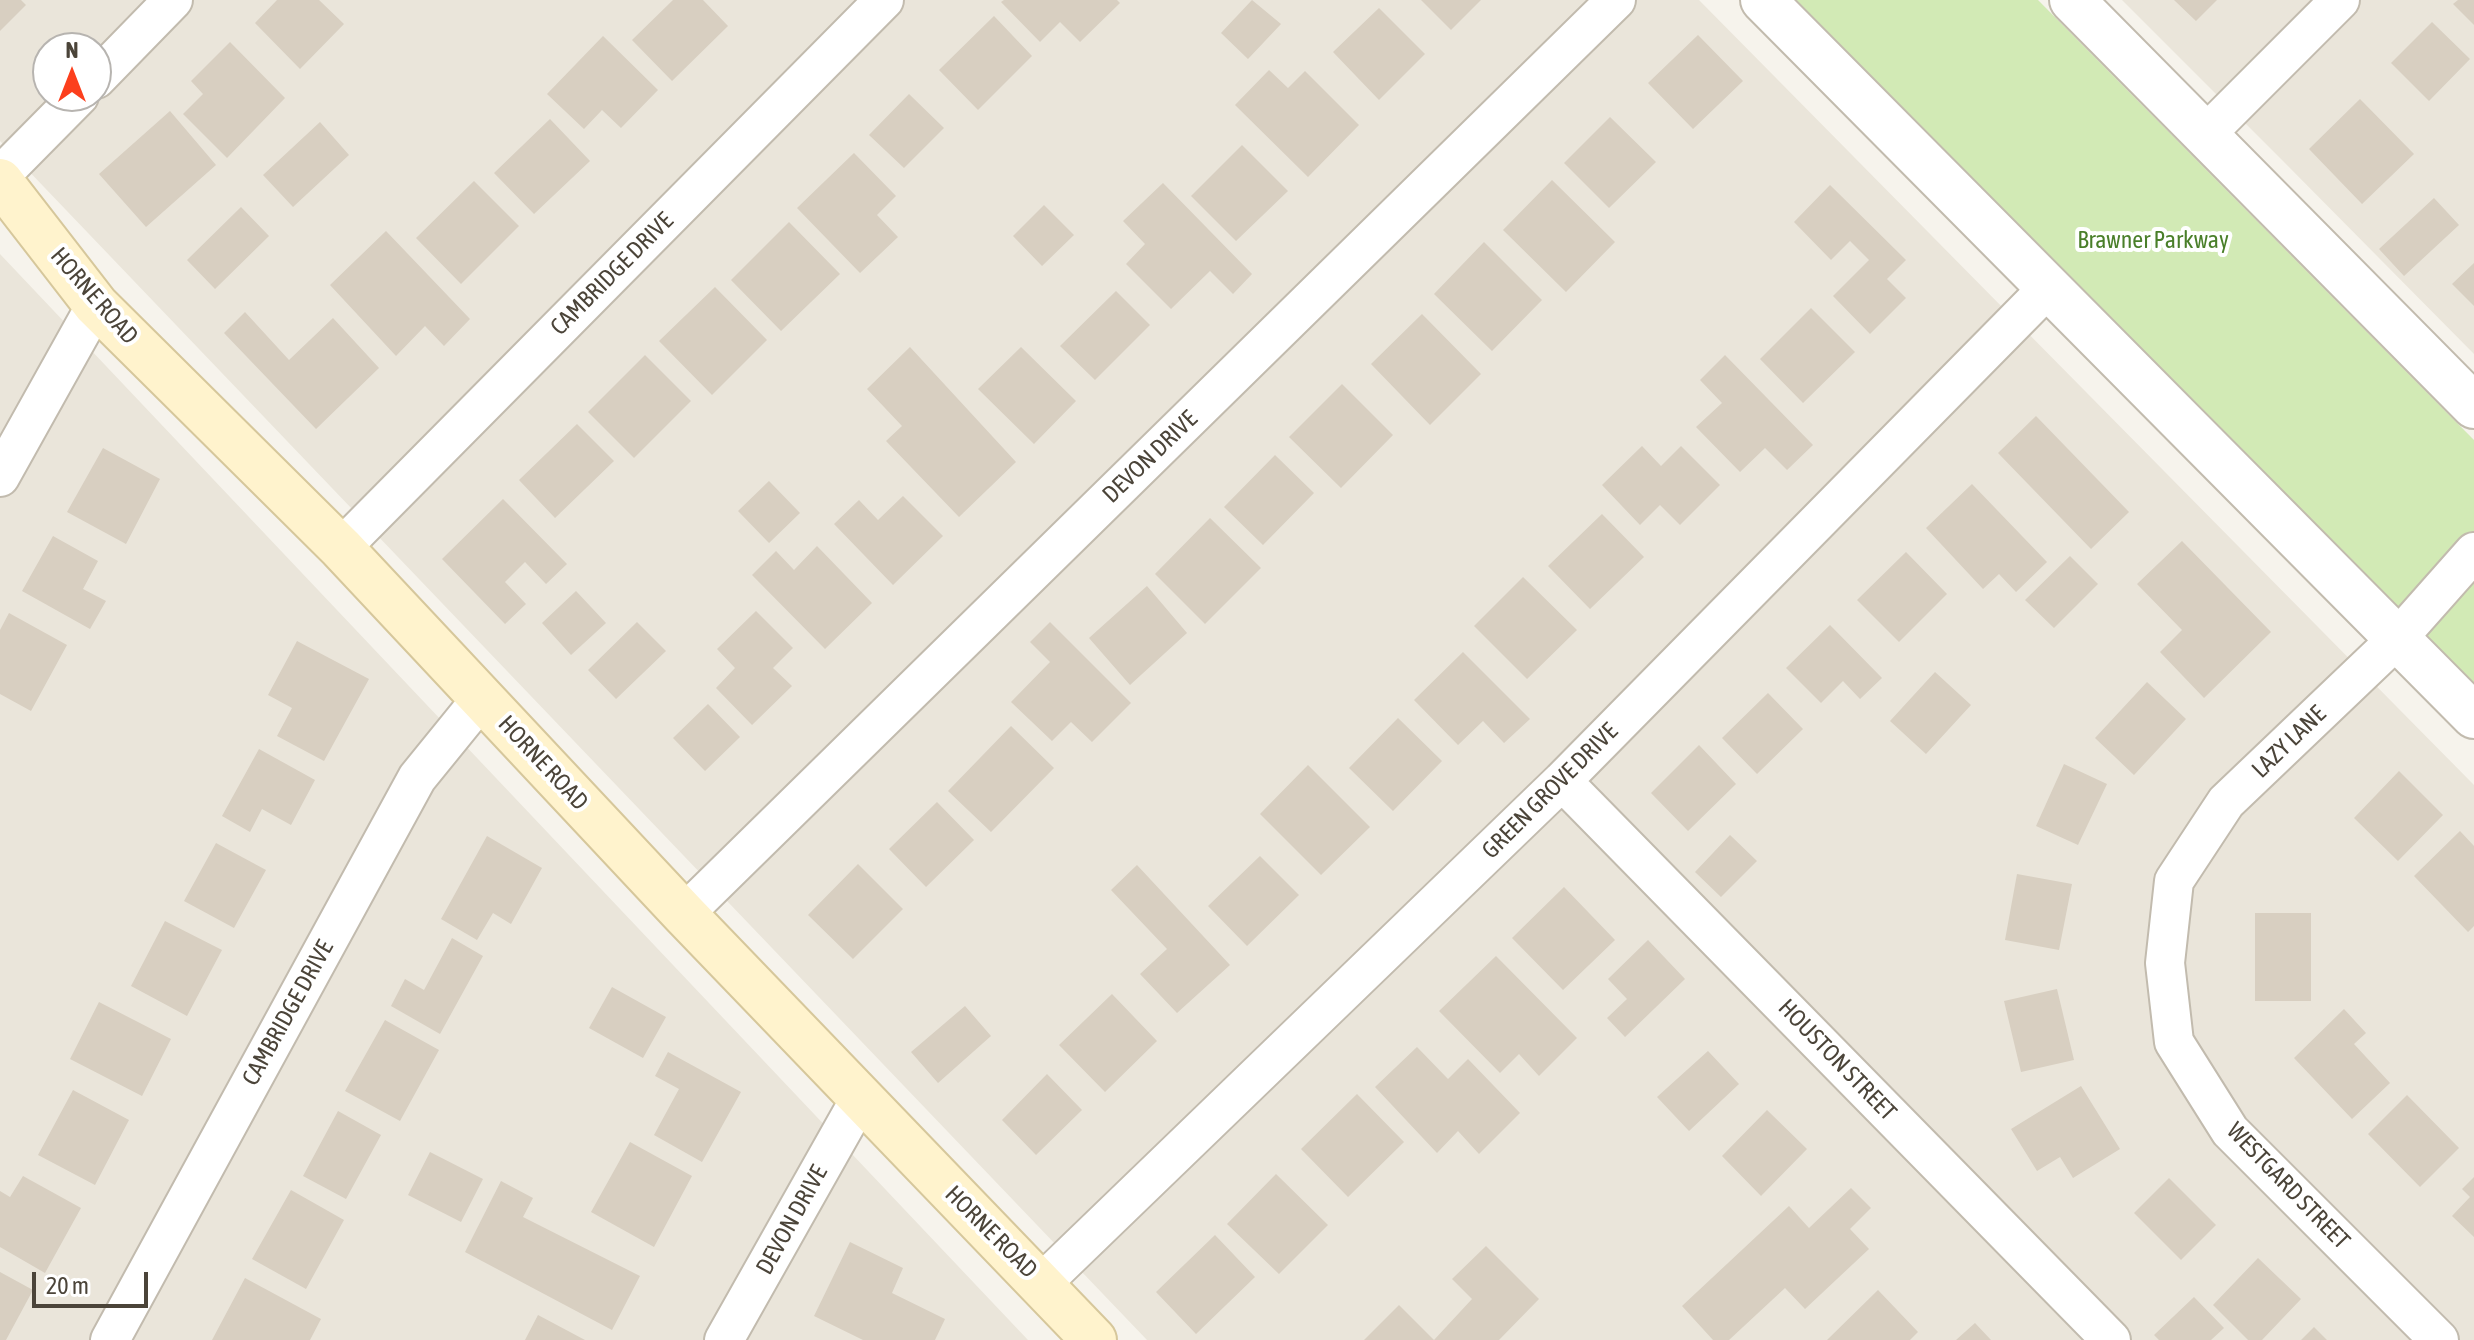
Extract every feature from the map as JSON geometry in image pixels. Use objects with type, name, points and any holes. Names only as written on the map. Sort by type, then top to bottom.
[{"type":"main road","name":"HORNE ROAD","points":[[0,178],[96,305],[341,548],[684,914],[1094,1340]]},
{"type":"street","points":[[112,63],[173,0]]},
{"type":"street","name":"CAMBRIDGE DRIVE","points":[[341,548],[884,0]]},
{"type":"street","name":"DEVON DRIVE","points":[[684,914],[1616,0]]},
{"type":"street","points":[[1763,0],[2474,716]]},
{"type":"street","points":[[2072,0],[2474,406]]},
{"type":"street","points":[[2205,135],[2340,0]]},
{"type":"street","points":[[0,178],[64,112]]},
{"type":"street","name":"GREEN GROVE DRIVE","points":[[1042,1283],[1562,781],[2048,288]]},
{"type":"street","points":[[0,477],[96,305]]},
{"type":"street","name":"LAZY LANE","points":[[2165,963],[2174,881],[2226,802],[2397,639],[2474,552]]},
{"type":"street","name":"CAMBRIDGE DRIVE","points":[[110,1340],[417,778],[482,698]]},
{"type":"street","name":"HOUSTON STREET","points":[[1562,781],[2111,1340]]},
{"type":"street","name":"WESTGARD STREET","points":[[2165,963],[2174,1042],[2230,1131],[2439,1340]]},
{"type":"street","name":"DEVON DRIVE","points":[[724,1340],[860,1099]]},
{"type":"shaded area","points":[[0,0],[1699,0],[2474,785],[2474,1340],[1147,1340],[0,141]]},
{"type":"shaded area","points":[[2122,0],[2474,0],[2474,354],[2283,161]]},
{"type":"shaded area","points":[[0,254],[1028,1340],[0,1340]]},
{"type":"green space","name":"Brawner Parkway","points":[[1792,0],[2038,0],[2474,440],[2474,687]]},
{"type":"building","points":[[0,0],[21,0],[26,5],[0,31]]},
{"type":"building","points":[[277,0],[319,0],[344,24],[300,69],[255,23]]},
{"type":"building","points":[[673,0],[703,0],[728,26],[672,81],[632,40]]},
{"type":"building","points":[[1117,0],[1120,3],[1080,42],[1060,22],[1040,42],[1001,2]]},
{"type":"building","points":[[1252,0],[1281,24],[1248,59],[1221,33]]},
{"type":"building","points":[[1421,0],[1481,0],[1451,30]]},
{"type":"building","points":[[2174,0],[2217,0],[2196,21]]},
{"type":"building","points":[[2458,0],[2474,0],[2474,25],[2453,4]]},
{"type":"building","points":[[1379,8],[1425,54],[1379,100],[1333,52]]},
{"type":"building","points":[[994,16],[1032,56],[978,110],[939,70]]},
{"type":"building","points":[[2432,22],[2470,59],[2429,101],[2391,63]]},
{"type":"building","points":[[1698,35],[1743,81],[1693,129],[1648,83]]},
{"type":"building","points":[[603,36],[658,90],[621,128],[602,110],[584,129],[547,94]]},
{"type":"building","points":[[230,42],[285,98],[227,158],[183,114],[203,94],[191,81]]},
{"type":"building","points":[[1269,70],[1288,88],[1305,71],[1359,125],[1308,177],[1235,105]]},
{"type":"building","points":[[909,94],[944,128],[904,168],[869,135]]},
{"type":"building","points":[[2360,99],[2414,154],[2362,204],[2309,149]]},
{"type":"building","points":[[170,111],[216,165],[146,227],[99,174]]},
{"type":"building","points":[[1610,117],[1656,162],[1609,208],[1564,163]]},
{"type":"building","points":[[550,119],[590,161],[534,214],[494,173]]},
{"type":"building","points":[[320,122],[349,155],[293,207],[263,175]]},
{"type":"building","points":[[1242,145],[1288,191],[1236,241],[1191,196]]},
{"type":"building","points":[[854,153],[896,196],[877,215],[898,237],[860,273],[797,208]]},
{"type":"building","points":[[1552,180],[1615,242],[1566,292],[1503,230]]},
{"type":"building","points":[[474,181],[519,226],[461,284],[416,238]]},
{"type":"building","points":[[1163,183],[1252,274],[1233,294],[1210,271],[1171,309],[1126,264],[1145,244],[1123,221]]},
{"type":"building","points":[[1830,185],[1906,260],[1887,279],[1906,298],[1870,334],[1833,296],[1869,260],[1850,241],[1831,260],[1794,222]]},
{"type":"building","points":[[2434,198],[2459,225],[2404,276],[2379,249]]},
{"type":"building","points":[[1044,205],[1074,235],[1042,266],[1013,236]]},
{"type":"building","points":[[241,207],[269,236],[215,289],[187,260]]},
{"type":"building","points":[[789,222],[840,274],[781,331],[731,280]]},
{"type":"building","points":[[386,231],[470,319],[444,346],[425,326],[396,356],[330,285]]},
{"type":"building","points":[[1484,242],[1542,300],[1492,351],[1434,294]]},
{"type":"building","points":[[2474,263],[2474,306],[2452,284]]},
{"type":"building","points":[[715,287],[767,340],[712,395],[659,341]]},
{"type":"building","points":[[1116,291],[1150,325],[1095,380],[1060,346]]},
{"type":"building","points":[[1811,308],[1855,352],[1803,403],[1760,359]]},
{"type":"building","points":[[245,312],[289,360],[333,318],[379,368],[316,429],[224,333]]},
{"type":"building","points":[[1422,314],[1481,374],[1430,425],[1371,364]]},
{"type":"building","points":[[910,347],[1016,462],[959,517],[886,441],[902,426],[867,389]]},
{"type":"building","points":[[1021,347],[1076,401],[1034,444],[978,389]]},
{"type":"building","points":[[645,355],[691,401],[634,458],[588,412]]},
{"type":"building","points":[[1725,355],[1813,445],[1787,470],[1765,448],[1740,472],[1696,427],[1722,403],[1700,380]]},
{"type":"building","points":[[1342,384],[1393,435],[1341,488],[1289,437]]},
{"type":"building","points":[[2036,416],[2129,512],[2091,549],[1998,453]]},
{"type":"building","points":[[577,424],[614,461],[555,518],[519,480]]},
{"type":"building","points":[[1642,446],[1661,466],[1681,446],[1720,485],[1680,525],[1660,505],[1640,525],[1602,485]]},
{"type":"building","points":[[103,448],[160,479],[126,544],[67,512]]},
{"type":"building","points":[[1275,455],[1314,493],[1263,545],[1224,507]]},
{"type":"building","points":[[769,481],[800,513],[769,543],[738,511]]},
{"type":"building","points":[[1972,484],[2047,562],[2016,592],[1999,574],[1983,589],[1926,528]]},
{"type":"building","points":[[903,496],[943,536],[893,585],[834,524],[859,500],[878,520]]},
{"type":"building","points":[[503,499],[567,564],[546,584],[525,562],[505,582],[526,604],[505,624],[442,559]]},
{"type":"building","points":[[1602,514],[1644,557],[1590,609],[1548,566]]},
{"type":"building","points":[[1210,518],[1261,568],[1205,624],[1155,574]]},
{"type":"building","points":[[53,536],[98,561],[83,589],[106,601],[90,629],[22,591]]},
{"type":"building","points":[[2182,541],[2271,632],[2204,698],[2160,652],[2182,630],[2137,584]]},
{"type":"building","points":[[817,546],[872,603],[825,649],[752,575],[776,551],[794,570]]},
{"type":"building","points":[[1906,552],[1947,594],[1899,642],[1857,600]]},
{"type":"building","points":[[2070,556],[2098,584],[2054,628],[2025,600]]},
{"type":"building","points":[[1523,577],[1577,630],[1527,679],[1474,626]]},
{"type":"building","points":[[1147,586],[1187,633],[1130,685],[1089,638]]},
{"type":"building","points":[[576,591],[606,623],[571,655],[542,623]]},
{"type":"building","points":[[756,611],[793,648],[773,668],[792,686],[752,725],[716,688],[735,668],[717,649]]},
{"type":"building","points":[[9,613],[67,645],[31,711],[0,694],[0,630]]},
{"type":"building","points":[[637,622],[666,651],[616,699],[588,670]]},
{"type":"building","points":[[1050,622],[1131,703],[1092,742],[1071,722],[1052,741],[1011,702],[1050,662],[1030,642]]},
{"type":"building","points":[[1830,625],[1882,678],[1860,699],[1843,681],[1821,703],[1786,668]]},
{"type":"building","points":[[297,641],[369,679],[324,761],[277,736],[292,708],[268,695]]},
{"type":"building","points":[[1463,652],[1530,719],[1504,743],[1483,721],[1458,745],[1414,700]]},
{"type":"building","points":[[1935,672],[1971,705],[1926,754],[1890,721]]},
{"type":"building","points":[[2147,682],[2186,719],[2134,775],[2095,738]]},
{"type":"building","points":[[1768,693],[1803,729],[1757,774],[1722,738]]},
{"type":"building","points":[[708,704],[740,737],[705,771],[673,738]]},
{"type":"building","points":[[1398,718],[1442,761],[1393,811],[1349,768]]},
{"type":"building","points":[[1011,726],[1054,768],[991,832],[948,791]]},
{"type":"building","points":[[1699,745],[1736,784],[1688,831],[1651,793]]},
{"type":"building","points":[[259,749],[315,780],[291,825],[262,809],[250,832],[222,816]]},
{"type":"building","points":[[2064,764],[2107,784],[2078,845],[2036,826]]},
{"type":"building","points":[[1308,765],[1370,827],[1321,875],[1260,814]]},
{"type":"building","points":[[2399,771],[2443,815],[2398,861],[2354,818]]},
{"type":"building","points":[[937,802],[974,840],[926,887],[889,849]]},
{"type":"building","points":[[2460,831],[2474,846],[2474,926],[2468,932],[2414,876]]},
{"type":"building","points":[[1730,835],[1757,861],[1721,897],[1695,872]]},
{"type":"building","points":[[487,836],[542,868],[511,924],[493,913],[477,940],[441,919]]},
{"type":"building","points":[[216,843],[266,870],[234,928],[184,901]]},
{"type":"building","points":[[1260,856],[1299,895],[1247,946],[1208,906]]},
{"type":"building","points":[[858,864],[903,909],[853,959],[808,915]]},
{"type":"building","points":[[1137,865],[1230,965],[1177,1013],[1140,974],[1167,949],[1111,890]]},
{"type":"building","points":[[2017,874],[2072,884],[2059,950],[2005,940]]},
{"type":"building","points":[[1564,887],[1615,940],[1563,990],[1512,938]]},
{"type":"building","points":[[2255,913],[2311,913],[2311,1001],[2255,1001]]},
{"type":"building","points":[[165,921],[222,950],[187,1016],[131,986]]},
{"type":"building","points":[[452,938],[483,956],[440,1034],[391,1006],[405,979],[424,990]]},
{"type":"building","points":[[1648,940],[1685,979],[1625,1037],[1607,1018],[1627,999],[1608,979]]},
{"type":"building","points":[[1496,956],[1577,1038],[1539,1076],[1519,1054],[1500,1073],[1439,1011]]},
{"type":"building","points":[[612,987],[666,1017],[643,1058],[589,1028]]},
{"type":"building","points":[[2057,989],[2074,1060],[2021,1072],[2004,1001]]},
{"type":"building","points":[[1112,994],[1157,1041],[1105,1092],[1059,1045]]},
{"type":"building","points":[[99,1002],[171,1039],[142,1096],[70,1059]]},
{"type":"building","points":[[965,1006],[991,1036],[938,1083],[911,1052]]},
{"type":"building","points":[[2344,1009],[2366,1033],[2354,1044],[2390,1083],[2352,1119],[2294,1058]]},
{"type":"building","points":[[385,1020],[439,1050],[400,1121],[345,1091]]},
{"type":"building","points":[[1417,1047],[1448,1079],[1468,1059],[1520,1113],[1479,1154],[1458,1131],[1437,1153],[1375,1087]]},
{"type":"building","points":[[1708,1051],[1739,1084],[1689,1131],[1657,1097]]},
{"type":"building","points":[[668,1052],[741,1092],[702,1162],[654,1135],[679,1089],[655,1076]]},
{"type":"building","points":[[1047,1074],[1082,1110],[1036,1155],[1002,1120]]},
{"type":"building","points":[[2081,1086],[2120,1149],[2073,1178],[2060,1157],[2037,1171],[2011,1129]]},
{"type":"building","points":[[73,1090],[129,1120],[95,1185],[38,1155]]},
{"type":"building","points":[[1357,1094],[1404,1142],[1348,1197],[1301,1149]]},
{"type":"building","points":[[2407,1095],[2459,1148],[2420,1187],[2368,1134]]},
{"type":"building","points":[[1767,1110],[1807,1149],[1761,1196],[1722,1156]]},
{"type":"building","points":[[338,1111],[381,1135],[346,1199],[303,1176]]},
{"type":"building","points":[[630,1142],[692,1176],[654,1247],[591,1212]]},
{"type":"building","points":[[430,1152],[483,1179],[461,1222],[408,1195]]},
{"type":"building","points":[[1276,1174],[1328,1225],[1279,1274],[1227,1224]]},
{"type":"building","points":[[23,1176],[81,1208],[45,1273],[0,1247],[0,1191],[10,1197]]},
{"type":"building","points":[[2474,1177],[2474,1237],[2452,1216],[2470,1197],[2462,1189]]},
{"type":"building","points":[[2169,1178],[2216,1225],[2181,1260],[2134,1213]]},
{"type":"building","points":[[501,1181],[533,1198],[523,1217],[640,1276],[612,1330],[465,1252]]},
{"type":"building","points":[[1851,1188],[1871,1208],[1850,1229],[1869,1249],[1805,1309],[1785,1288],[1729,1340],[1713,1340],[1682,1306],[1789,1206],[1809,1228]]},
{"type":"building","points":[[291,1190],[344,1220],[306,1289],[252,1259]]},
{"type":"building","points":[[1215,1235],[1255,1277],[1196,1334],[1156,1292]]},
{"type":"building","points":[[850,1242],[903,1268],[892,1293],[945,1319],[935,1340],[863,1340],[814,1316]]},
{"type":"building","points":[[1486,1246],[1539,1299],[1499,1340],[1434,1340],[1472,1299],[1452,1279]]},
{"type":"building","points":[[2258,1258],[2301,1299],[2262,1340],[2248,1340],[2213,1305]]},
{"type":"building","points":[[0,1272],[33,1290],[6,1340],[0,1340]]},
{"type":"building","points":[[245,1278],[321,1319],[310,1340],[212,1340]]},
{"type":"building","points":[[1878,1290],[1918,1332],[1910,1340],[1827,1340]]},
{"type":"building","points":[[2194,1297],[2224,1328],[2211,1340],[2159,1340],[2154,1335]]},
{"type":"building","points":[[1399,1305],[1434,1340],[1364,1340]]},
{"type":"building","points":[[538,1315],[585,1340],[525,1340]]},
{"type":"building","points":[[1975,1323],[1991,1340],[1956,1340]]},
{"type":"building","points":[[2314,1327],[2327,1340],[2301,1340]]}]
